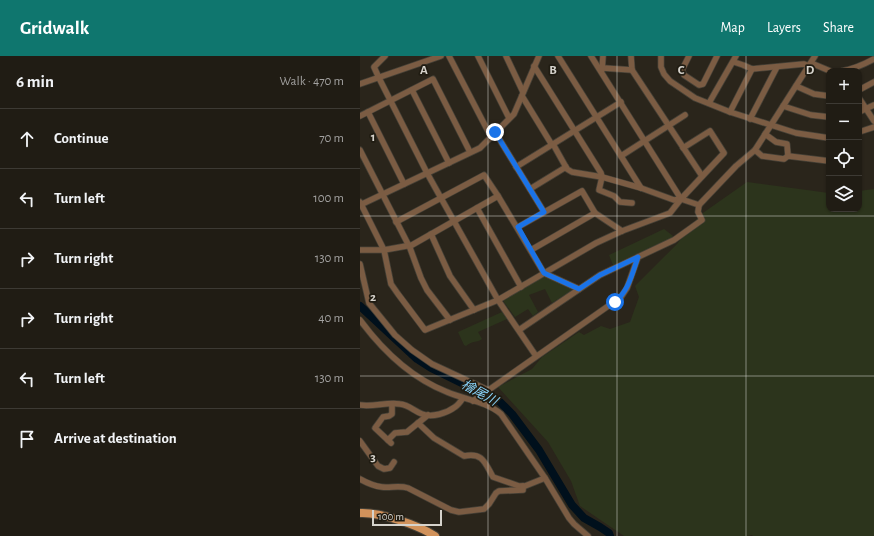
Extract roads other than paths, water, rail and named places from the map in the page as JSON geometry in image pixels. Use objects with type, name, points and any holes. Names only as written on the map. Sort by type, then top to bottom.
[{"type":"main road","points":[[360,513],[385,516],[435,536]]},
{"type":"street","points":[[385,56],[374,67],[378,78],[453,221],[498,300],[536,356]]},
{"type":"street","points":[[360,84],[441,56]]},
{"type":"street","points":[[449,56],[491,137]]},
{"type":"street","points":[[478,56],[509,118]]},
{"type":"street","points":[[506,56],[522,94],[566,167],[572,172],[602,177],[641,188],[674,200],[681,199],[699,205]]},
{"type":"street","points":[[539,56],[514,114],[480,148],[360,204],[384,250],[391,284],[425,330],[498,300],[596,243],[622,231],[670,213],[724,153],[711,131],[683,148]]},
{"type":"street","points":[[558,56],[641,188]]},
{"type":"street","points":[[591,56],[602,70],[681,199]]},
{"type":"street","points":[[602,70],[603,56]]},
{"type":"street","points":[[631,56],[632,70],[702,176]]},
{"type":"street","points":[[661,56],[660,67],[664,74],[670,81],[695,98],[730,112],[796,133],[826,138]]},
{"type":"street","points":[[689,56],[682,70],[684,75],[699,84],[703,84],[717,56]]},
{"type":"street","points":[[709,103],[734,62],[736,56]]},
{"type":"street","points":[[519,330],[600,275],[674,240],[702,220],[698,212],[699,205],[736,166],[755,150],[815,56]]},
{"type":"street","points":[[858,68],[874,59]]},
{"type":"street","points":[[734,62],[743,64],[752,69],[810,64],[826,70]]},
{"type":"street","points":[[534,66],[601,173],[602,177],[599,190],[614,196],[620,202],[630,205]]},
{"type":"street","points":[[750,118],[776,67]]},
{"type":"street","points":[[730,112],[752,69]]},
{"type":"street","points":[[602,70],[632,70]]},
{"type":"street","points":[[360,116],[433,79],[470,152]]},
{"type":"street","points":[[862,88],[874,82]]},
{"type":"street","points":[[796,86],[814,94],[826,96]]},
{"type":"street","points":[[412,90],[449,163]]},
{"type":"street","points":[[516,167],[621,102]]},
{"type":"street","points":[[862,103],[874,121]]},
{"type":"street","points":[[862,111],[874,105]]},
{"type":"street","points":[[783,106],[810,115],[826,117]]},
{"type":"street","points":[[368,112],[404,184]]},
{"type":"street","points":[[621,156],[685,115]]},
{"type":"street","points":[[862,131],[874,127]]},
{"type":"street","points":[[495,132],[544,212]]},
{"type":"street","points":[[765,134],[776,142],[787,144],[788,156]]},
{"type":"street","points":[[360,150],[408,246],[427,290],[450,320]]},
{"type":"street","points":[[755,150],[762,156],[784,160],[788,156]]},
{"type":"street","points":[[788,156],[826,162]]},
{"type":"street","points":[[530,189],[566,167]]},
{"type":"street","points":[[396,222],[484,175],[518,227],[544,273],[579,289]]},
{"type":"street","points":[[518,227],[582,191],[595,213],[622,231]]},
{"type":"street","points":[[360,250],[384,250],[408,246],[498,196]]},
{"type":"street","points":[[477,208],[521,286]]},
{"type":"street","points":[[531,250],[595,213]]},
{"type":"street","points":[[431,234],[450,276],[474,310]]},
{"type":"street","points":[[473,401],[621,297],[627,288],[638,257]]},
{"type":"street","points":[[360,264],[369,303],[395,335],[412,350],[432,364],[488,390]]},
{"type":"street","points":[[360,320],[391,357],[405,368],[446,392],[492,407],[501,414],[545,478],[569,518],[588,536]]},
{"type":"street","points":[[360,405],[371,406],[385,403],[407,405],[423,414],[431,416],[455,407],[463,398]]},
{"type":"street","points":[[392,404],[392,414],[383,417],[376,428],[390,441],[395,434],[407,432],[428,415]]},
{"type":"street","points":[[418,423],[434,438],[464,456],[478,456],[483,460],[493,477],[519,486],[545,478]]},
{"type":"street","points":[[360,440],[363,449],[378,466],[384,469],[390,468],[394,462]]},
{"type":"street","points":[[360,480],[380,487],[402,486],[451,510],[459,512],[484,509],[499,491],[523,490],[522,486]]},
{"type":"waterway","name":"檜尾川","points":[[360,306],[417,359],[431,368],[500,402],[512,414],[539,450],[572,505],[584,518],[609,533],[610,536]]}]
